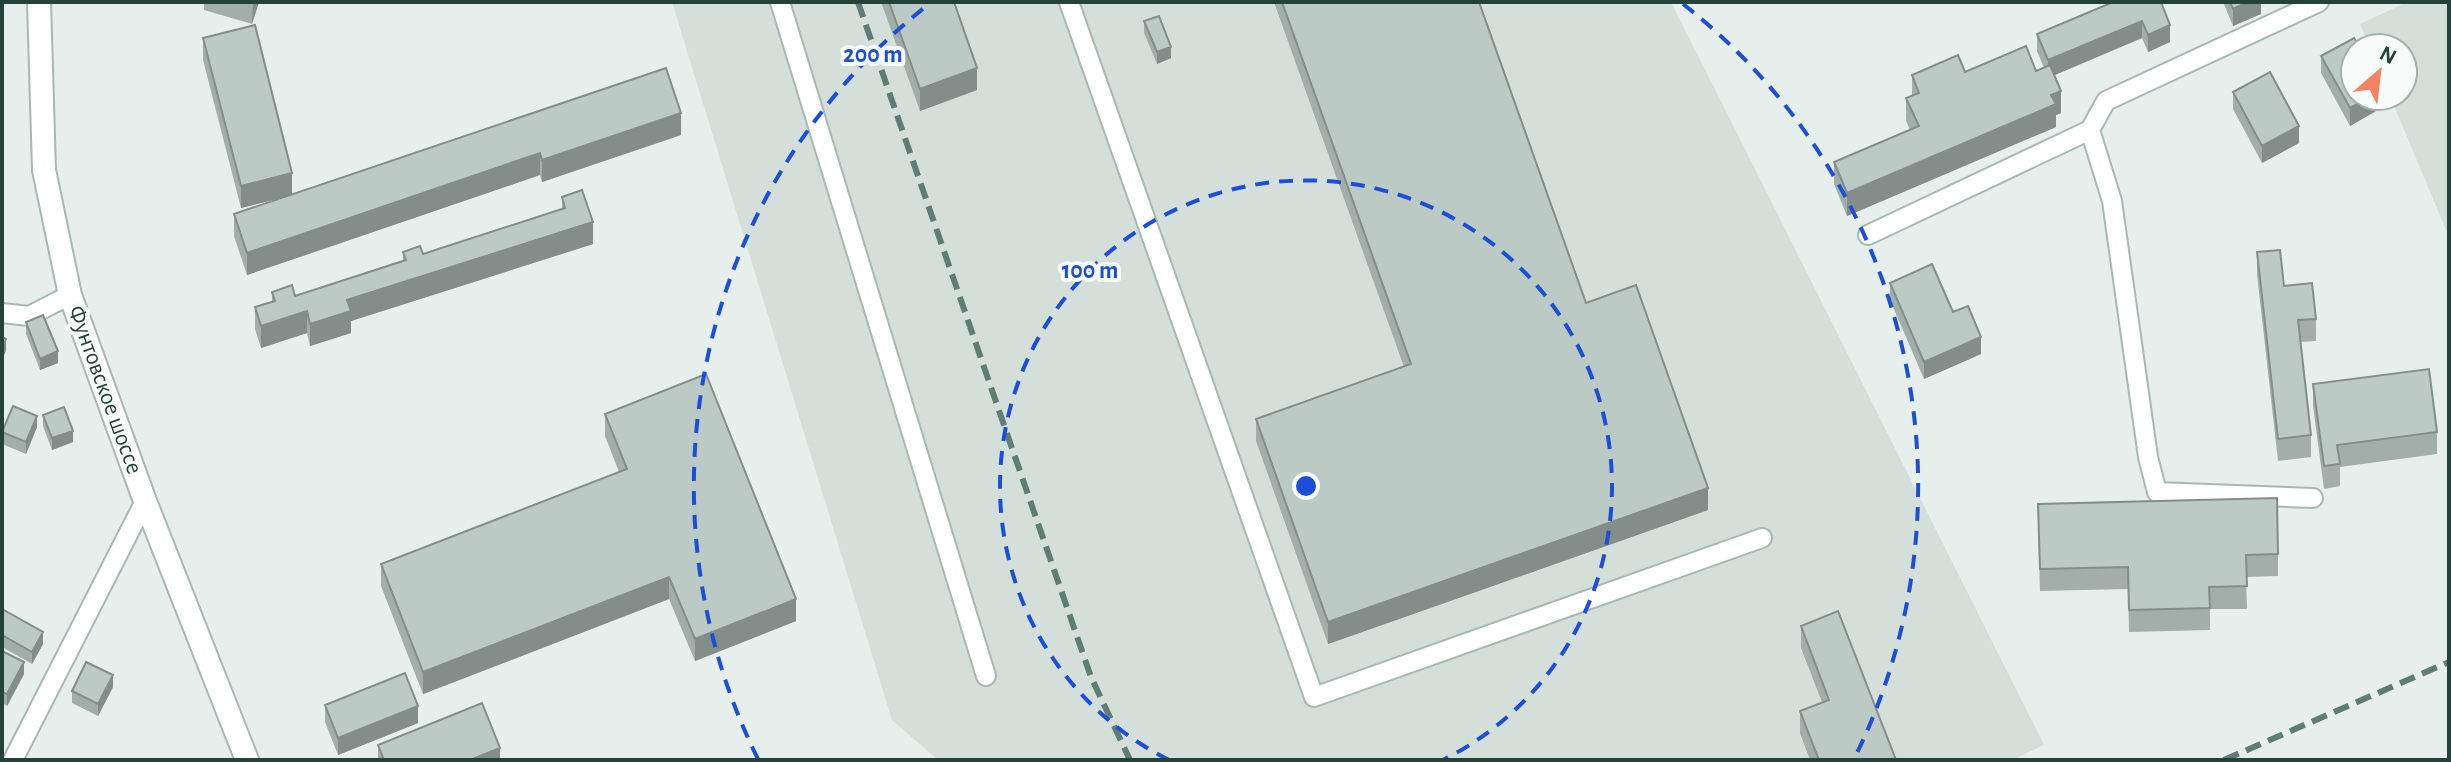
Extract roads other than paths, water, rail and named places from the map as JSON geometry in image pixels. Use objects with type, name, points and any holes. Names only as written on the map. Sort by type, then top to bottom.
[{"type":"street","name":"Фунтовское шоссе","points":[[39,2],[44,170],[70,295],[145,501],[247,760]]},
{"type":"street","points":[[780,2],[986,676]]},
{"type":"street","points":[[1069,2],[1314,697],[1762,538]]},
{"type":"street","points":[[1868,235],[2090,130],[2106,101],[2319,2]]},
{"type":"street","points":[[2090,130],[2112,201],[2148,457],[2157,492],[2313,498]]},
{"type":"street","points":[[2,313],[29,316],[70,295]]},
{"type":"street","points":[[13,760],[145,501]]},
{"type":"railway","points":[[858,2],[1091,677],[1130,760]]},
{"type":"railway","points":[[2224,760],[2449,662]]}]
